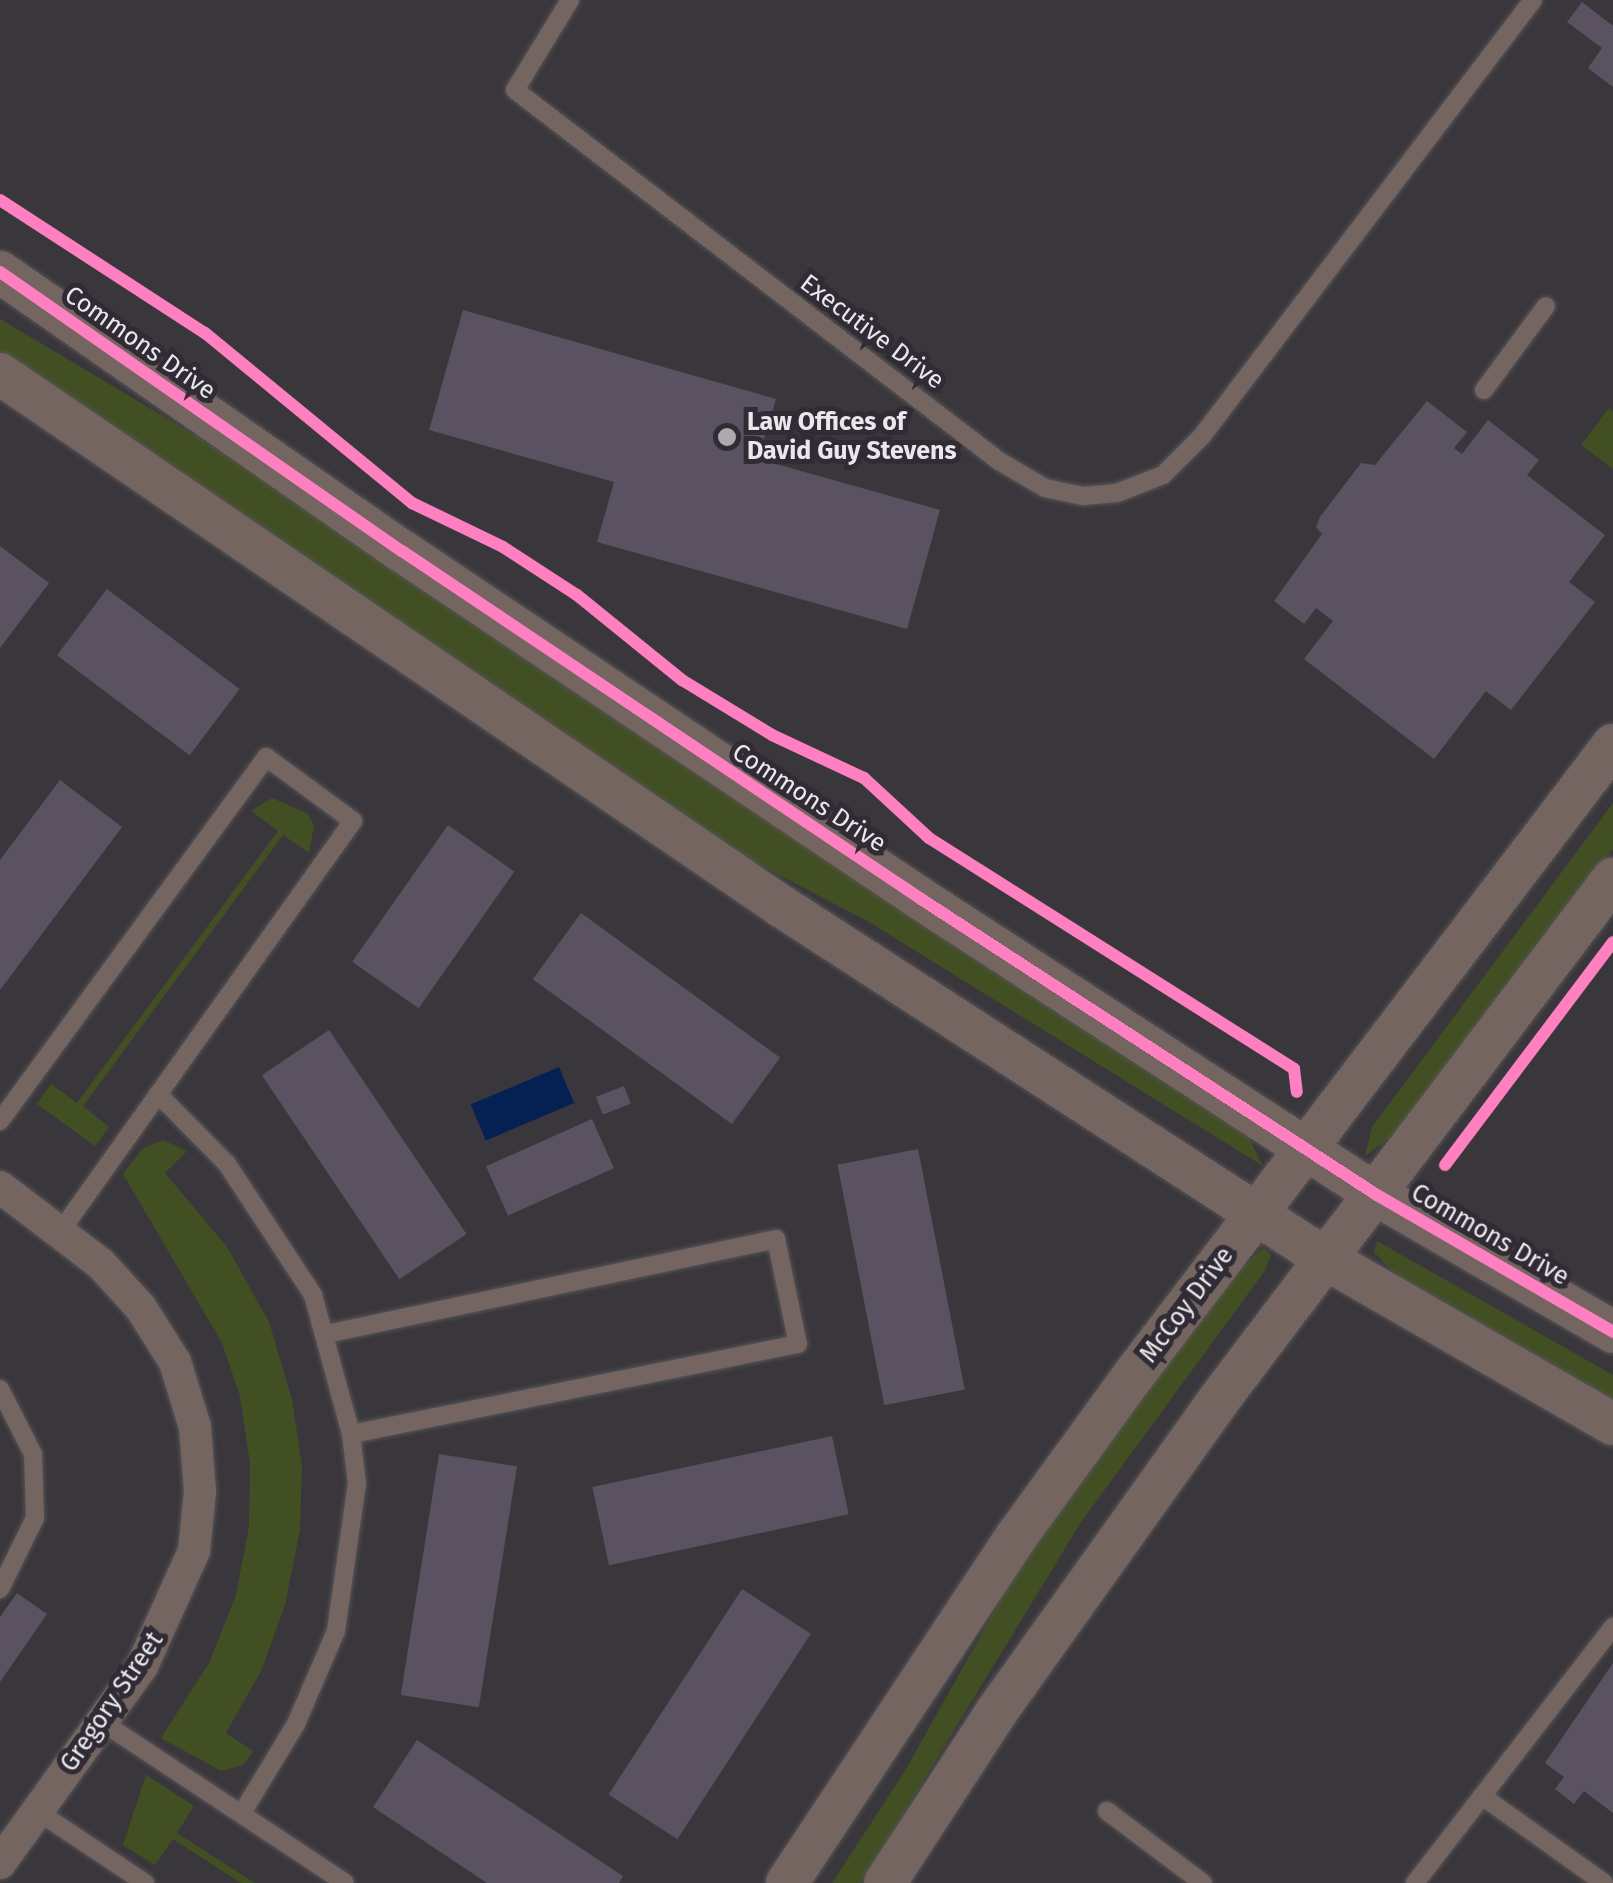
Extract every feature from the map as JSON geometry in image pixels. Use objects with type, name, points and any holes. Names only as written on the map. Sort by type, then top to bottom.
[{"type":"street","name":"Commons Drive","points":[[0,272],[659,726],[1377,1195],[1613,1332]]},
{"type":"street","points":[[0,374],[628,806],[1326,1259],[1613,1424]]},
{"type":"street","name":"McCoy Drive","points":[[796,1876],[1016,1537],[1256,1213],[1613,745]]},
{"type":"street","points":[[885,1883],[1062,1617],[1613,879]]},
{"type":"street","name":"Gregory Street","points":[[0,1187],[60,1232],[141,1308],[176,1362],[196,1427],[200,1492],[194,1552],[142,1666],[0,1863]]},
{"type":"lane","name":"Executive Drive","points":[[570,0],[515,90],[999,461],[1046,488],[1083,496],[1116,493],[1163,475],[1202,436],[1533,0]]},
{"type":"lane","points":[[1484,390],[1546,306]]},
{"type":"lane","points":[[0,1121],[266,757],[353,822],[60,1232]]},
{"type":"lane","points":[[158,1094],[254,1199],[313,1295],[352,1434],[358,1483],[336,1631],[296,1724],[242,1813]]},
{"type":"lane","points":[[326,1334],[776,1239],[798,1344],[352,1434]]},
{"type":"lane","points":[[0,1389],[33,1454],[35,1518],[0,1589]]},
{"type":"lane","points":[[1417,1882],[1613,1627]]},
{"type":"lane","points":[[102,1722],[345,1883]]},
{"type":"lane","points":[[1482,1796],[1604,1883]]},
{"type":"lane","points":[[38,1811],[145,1883]]},
{"type":"lane","points":[[1108,1811],[1203,1883]]},
{"type":"green space","points":[[0,319],[200,438],[805,846],[1246,1132],[1263,1166],[869,922],[743,856],[0,352]]},
{"type":"green space","points":[[1609,408],[1613,411],[1613,469],[1581,445]]},
{"type":"green space","points":[[272,798],[307,813],[314,825],[309,853],[283,835],[83,1106],[109,1127],[95,1146],[37,1104],[51,1084],[77,1103],[278,831],[251,811]]},
{"type":"green space","points":[[1613,803],[1613,850],[1398,1132],[1365,1156],[1372,1127]]},
{"type":"green space","points":[[163,1140],[187,1151],[165,1173],[227,1247],[269,1322],[292,1399],[302,1467],[300,1530],[285,1605],[262,1669],[226,1733],[253,1751],[243,1765],[221,1771],[161,1738],[209,1663],[236,1595],[249,1526],[250,1463],[240,1396],[222,1343],[123,1174],[142,1149]]},
{"type":"green space","points":[[1377,1241],[1613,1375],[1613,1404],[1401,1280],[1374,1252]]},
{"type":"green space","points":[[1264,1248],[1271,1255],[1264,1272],[1081,1522],[861,1883],[832,1883],[905,1771],[1020,1565],[1233,1275]]},
{"type":"green space","points":[[146,1775],[194,1806],[177,1833],[255,1883],[241,1883],[173,1839],[155,1865],[123,1845]]},
{"type":"water","points":[[559,1067],[574,1103],[486,1140],[471,1105]]},
{"type":"building","points":[[1582,2],[1613,26],[1613,87],[1588,68],[1602,48],[1567,22]]},
{"type":"building","points":[[463,310],[776,399],[758,459],[940,510],[907,629],[597,542],[614,482],[429,430]]},
{"type":"building","points":[[1427,401],[1467,432],[1454,448],[1462,454],[1488,420],[1539,460],[1527,475],[1605,535],[1569,582],[1595,602],[1511,710],[1486,691],[1434,759],[1304,659],[1333,621],[1316,608],[1304,624],[1274,601],[1322,534],[1316,527],[1320,517],[1361,463],[1375,465]]},
{"type":"building","points":[[0,546],[49,583],[0,648]]},
{"type":"building","points":[[107,589],[240,689],[190,755],[57,655]]},
{"type":"building","points":[[60,780],[122,827],[0,990],[0,860]]},
{"type":"building","points":[[448,825],[514,871],[419,1008],[352,962]]},
{"type":"building","points":[[581,913],[780,1058],[732,1124],[533,979]]},
{"type":"building","points":[[329,1030],[467,1234],[399,1279],[262,1075]]},
{"type":"building","points":[[624,1086],[631,1104],[603,1114],[596,1097]]},
{"type":"building","points":[[592,1119],[614,1168],[508,1216],[486,1166]]},
{"type":"building","points":[[918,1149],[965,1389],[884,1405],[838,1165]]},
{"type":"building","points":[[832,1436],[849,1514],[609,1565],[592,1487]]},
{"type":"building","points":[[439,1454],[517,1466],[479,1707],[401,1695]]},
{"type":"building","points":[[742,1589],[811,1634],[677,1839],[609,1794]]},
{"type":"building","points":[[17,1593],[47,1614],[0,1682],[0,1617]]},
{"type":"building","points":[[1613,1663],[1613,1813],[1584,1791],[1574,1804],[1555,1789],[1564,1777],[1545,1763]]},
{"type":"building","points":[[417,1740],[623,1876],[619,1883],[487,1883],[373,1807]]},
{"type":"cycle path","points":[[0,200],[205,333],[412,503],[503,547],[577,595],[682,680],[772,735],[864,778],[929,838],[1294,1069],[1297,1092]]},
{"type":"cycle path","points":[[0,272],[402,551],[921,899],[1377,1195],[1613,1332]]},
{"type":"cycle path","points":[[1445,1165],[1613,942]]},
{"type":"place","name":"Law Offices of David Guy Stevens","points":[[727,437]]}]
